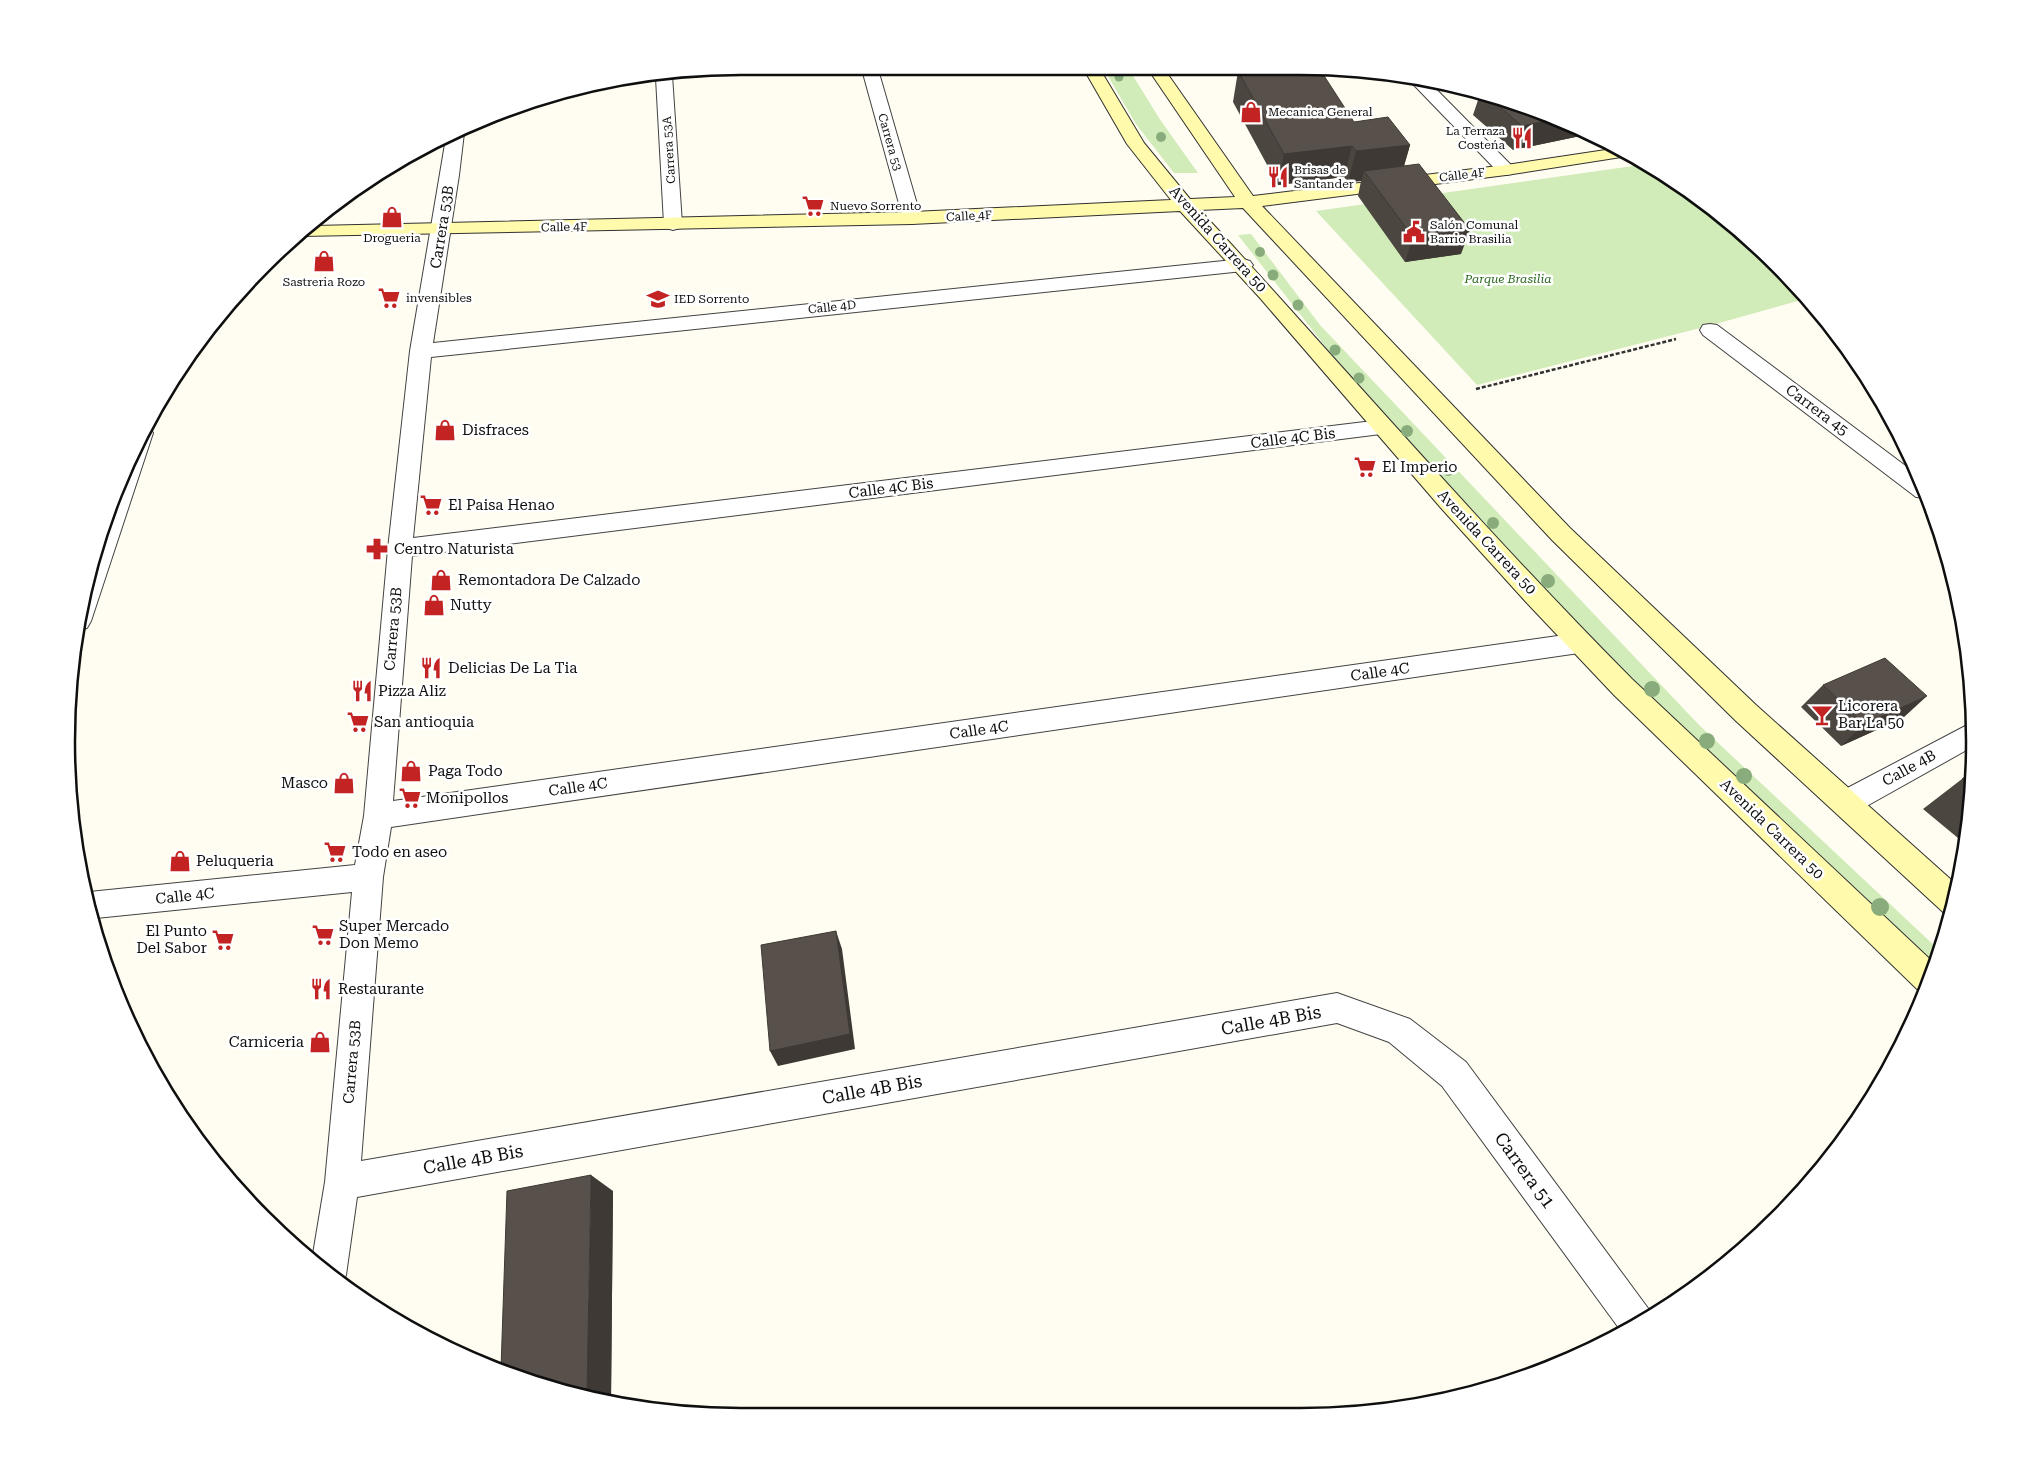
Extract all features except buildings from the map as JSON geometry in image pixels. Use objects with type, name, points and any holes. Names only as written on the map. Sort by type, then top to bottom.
[{"type":"main road","name":"Avenida Carrera 50","points":[[1095,75],[1140,149],[1185,205],[1243,265],[1381,427],[1579,643],[1637,701],[1924,974]]},
{"type":"main road","points":[[1160,75],[1248,202],[1561,534],[1746,713],[1947,896]]},
{"type":"main road","name":"Calle 4F","points":[[312,232],[912,218],[1248,202],[1506,170],[1614,154]]},
{"type":"street","name":"Carrera 53","points":[[872,75],[912,218]]},
{"type":"street","name":"Carrera 53A","points":[[664,80],[673,224]]},
{"type":"street","points":[[1425,87],[1506,170]]},
{"type":"street","name":"Carrera 53B","points":[[330,1265],[342,1182],[368,877],[378,816],[400,549],[421,351],[454,141]]},
{"type":"street","name":"Calle 4D","points":[[421,351],[1243,265]]},
{"type":"street","name":"Carrera 45","points":[[1710,330],[1914,483]]},
{"type":"street","name":"Calle 4C Bis","points":[[400,549],[1381,427]]},
{"type":"street","name":"Calle 4C","points":[[378,816],[1579,643]]},
{"type":"street","name":"Calle 4B","points":[[1846,803],[1966,737]]},
{"type":"street","name":"Calle 4C","points":[[96,905],[368,877]]},
{"type":"street","name":"Calle 4B Bis","points":[[342,1182],[1337,1008],[1399,1030]]},
{"type":"street","name":"Carrera 51","points":[[1399,1030],[1454,1074],[1635,1318]]},
{"type":"path","points":[[1475,390],[1710,330]]},
{"type":"green space","points":[[1107,75],[1133,75],[1159,118],[1198,173],[1174,173],[1136,124]]},
{"type":"green space","name":"Parque Brasilia","points":[[1636,166],[1670,187],[1739,240],[1799,300],[1712,325],[1477,385],[1316,211]]},
{"type":"green space","points":[[1251,234],[1320,325],[1699,725],[1934,945],[1930,960],[1592,642],[1350,378],[1238,235]]},
{"type":"place","name":"Mecanica General","points":[[1251,112]]},
{"type":"place","name":"La Terraza Costeńa","points":[[1522,138]]},
{"type":"place","name":"Brisas de Santander","points":[[1278,177]]},
{"type":"place","name":"Nuevo Sorrento","points":[[813,206]]},
{"type":"place","name":"Drogueria","points":[[392,217]]},
{"type":"place","name":"Salón Comunal Barrio Brasilia","points":[[1414,232]]},
{"type":"place","name":"Sastreria Rozo","points":[[324,261]]},
{"type":"place","name":"invensibles","points":[[389,298]]},
{"type":"place","name":"IED Sorrento","points":[[658,299]]},
{"type":"place","name":"Disfraces","points":[[445,430]]},
{"type":"place","name":"El Imperio","points":[[1365,467]]},
{"type":"place","name":"El Paisa Henao","points":[[431,505]]},
{"type":"place","name":"Centro Naturista","points":[[377,549]]},
{"type":"place","name":"Remontadora De Calzado","points":[[441,580]]},
{"type":"place","name":"Nutty","points":[[434,605]]},
{"type":"place","name":"Delicias De La Tia","points":[[431,668]]},
{"type":"place","name":"Pizza Aliz","points":[[362,691]]},
{"type":"place","name":"Licorera Bar La 50","points":[[1822,715]]},
{"type":"place","name":"San antioquia","points":[[358,722]]},
{"type":"place","name":"Paga Todo","points":[[411,771]]},
{"type":"place","name":"Masco","points":[[344,783]]},
{"type":"place","name":"Monipollos","points":[[410,798]]},
{"type":"place","name":"Todo en aseo","points":[[335,852]]},
{"type":"place","name":"Peluqueria","points":[[180,861]]},
{"type":"place","name":"Super Mercado Don Memo","points":[[323,935]]},
{"type":"place","name":"El Punto Del Sabor","points":[[223,940]]},
{"type":"place","name":"Restaurante","points":[[321,989]]},
{"type":"place","name":"Carniceria","points":[[320,1042]]}]
